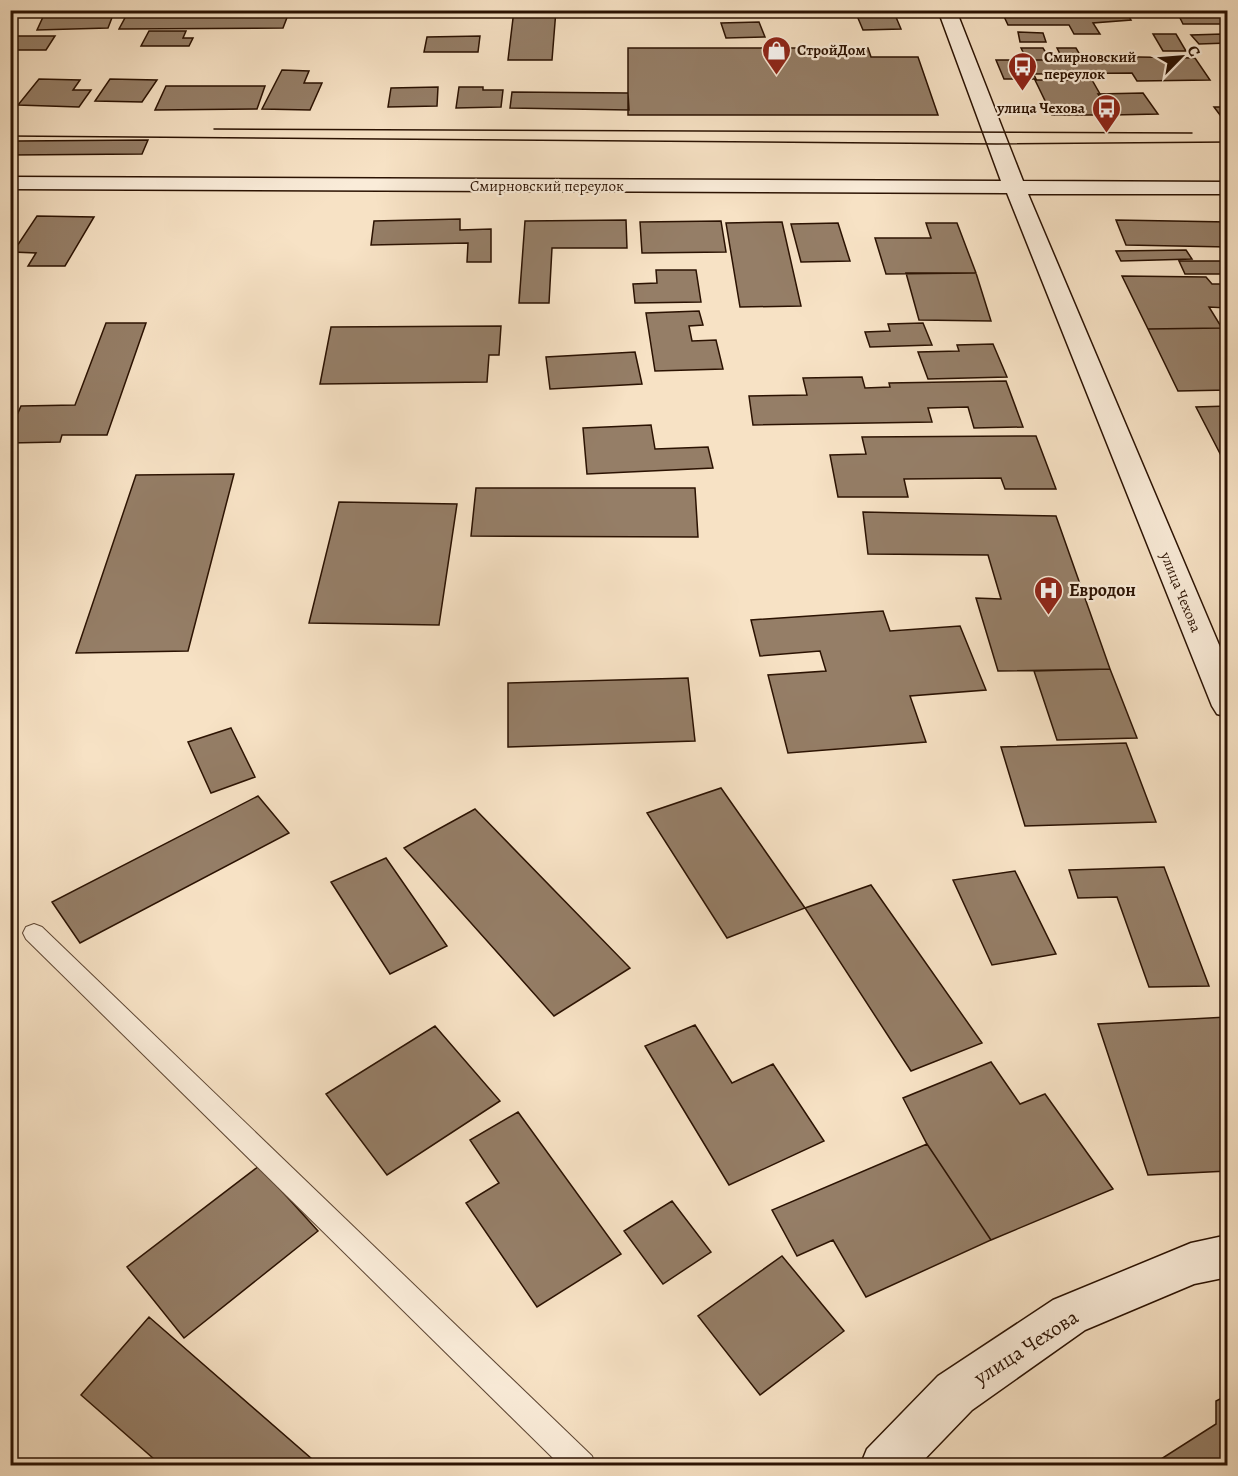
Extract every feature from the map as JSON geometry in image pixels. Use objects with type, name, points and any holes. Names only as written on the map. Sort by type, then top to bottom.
[{"type":"main road","name":"улица Чехова","points":[[947,10],[997,144],[1227,706]]},
{"type":"main road","name":"Смирновский переулок","points":[[10,183],[1227,188]]},
{"type":"main road","name":"улица Чехова","points":[[884,1466],[955,1393],[1070,1315],[1191,1264],[1227,1256]]},
{"type":"lane","points":[[34,933],[582,1466]]},
{"type":"building","points":[[303,10],[470,10],[470,13]]},
{"type":"building","points":[[514,10],[556,10],[552,60],[508,60]]},
{"type":"building","points":[[893,10],[901,29],[863,30],[855,11]]},
{"type":"building","points":[[1001,10],[1125,10],[1131,20],[1093,23],[1100,34],[1074,34],[1069,25],[1008,25]]},
{"type":"building","points":[[1176,10],[1226,10],[1228,24],[1183,24]]},
{"type":"building","points":[[113,15],[108,28],[37,30],[43,17]]},
{"type":"building","points":[[288,15],[283,28],[119,29],[126,16]]},
{"type":"building","points":[[759,22],[765,37],[726,38],[721,23]]},
{"type":"building","points":[[149,31],[186,31],[183,38],[193,38],[189,46],[141,46]]},
{"type":"building","points":[[1018,32],[1043,33],[1046,42],[1020,42]]},
{"type":"building","points":[[1153,34],[1176,34],[1186,51],[1163,51]]},
{"type":"building","points":[[1223,34],[1228,39],[1228,43],[1199,44],[1191,35]]},
{"type":"building","points":[[10,36],[55,36],[46,50],[10,50]]},
{"type":"building","points":[[480,36],[478,52],[424,52],[427,37]]},
{"type":"building","name":"СтройДом","points":[[628,48],[868,48],[871,57],[918,57],[938,115],[628,115]]},
{"type":"building","points":[[1021,48],[1043,48],[1046,53],[1060,54],[1057,48],[1076,48],[1083,60],[1027,60]]},
{"type":"building","points":[[1081,56],[1195,58],[1210,80],[1137,81],[1132,73],[1034,74],[1027,60],[1083,60]]},
{"type":"building","points":[[996,60],[1027,60],[1036,79],[1004,79]]},
{"type":"building","points":[[282,70],[309,71],[304,83],[322,83],[310,110],[262,109]]},
{"type":"building","points":[[39,79],[80,80],[73,90],[91,90],[79,107],[18,105]]},
{"type":"building","points":[[110,79],[157,80],[142,102],[95,101]]},
{"type":"building","points":[[1035,80],[1092,80],[1112,115],[1052,115]]},
{"type":"building","points":[[166,86],[265,86],[257,109],[155,110]]},
{"type":"building","points":[[438,87],[437,106],[388,107],[391,88]]},
{"type":"building","points":[[459,87],[503,90],[501,107],[456,108]]},
{"type":"building","points":[[512,92],[628,93],[629,110],[510,108]]},
{"type":"building","points":[[1143,93],[1158,114],[1112,115],[1098,94]]},
{"type":"building","points":[[1214,107],[1228,107],[1228,119],[1223,119]]},
{"type":"building","points":[[148,140],[142,154],[10,155],[17,141]]},
{"type":"building","points":[[37,216],[94,217],[65,266],[28,266],[36,253],[13,252]]},
{"type":"building","points":[[460,219],[460,230],[491,229],[491,262],[467,262],[468,243],[371,245],[374,221]]},
{"type":"building","points":[[626,220],[627,248],[552,248],[549,303],[519,303],[525,221]]},
{"type":"building","points":[[1116,220],[1228,222],[1228,247],[1126,245]]},
{"type":"building","points":[[721,221],[726,252],[642,253],[640,222]]},
{"type":"building","points":[[782,222],[801,306],[740,307],[726,223]]},
{"type":"building","points":[[838,223],[850,261],[801,262],[791,224]]},
{"type":"building","points":[[926,223],[957,223],[976,273],[886,274],[875,238],[931,238]]},
{"type":"building","points":[[1186,250],[1192,259],[1121,261],[1116,251]]},
{"type":"building","points":[[1179,261],[1228,261],[1228,274],[1185,274]]},
{"type":"building","points":[[656,270],[696,270],[701,302],[635,303],[633,284],[657,283]]},
{"type":"building","points":[[906,273],[976,273],[991,321],[919,320]]},
{"type":"building","points":[[1122,276],[1206,277],[1212,284],[1228,284],[1228,308],[1209,307],[1222,328],[1148,329]]},
{"type":"building","points":[[699,311],[703,325],[689,326],[692,341],[716,340],[723,369],[655,371],[646,313]]},
{"type":"building","points":[[106,323],[146,323],[107,435],[62,435],[60,442],[10,443],[10,431],[21,406],[75,405]]},
{"type":"building","points":[[923,323],[932,345],[870,347],[865,332],[890,331],[888,324]]},
{"type":"building","points":[[501,326],[499,355],[489,355],[487,382],[320,384],[331,327]]},
{"type":"building","points":[[1228,328],[1228,390],[1178,391],[1148,329]]},
{"type":"building","points":[[993,344],[1007,377],[928,379],[918,352],[959,351],[957,345]]},
{"type":"building","points":[[635,352],[642,384],[550,389],[546,357]]},
{"type":"building","points":[[862,377],[865,388],[890,387],[889,383],[1006,381],[1023,427],[974,428],[968,407],[928,408],[932,422],[753,425],[749,396],[807,395],[803,378]]},
{"type":"building","points":[[1228,406],[1228,467],[1227,467],[1196,407]]},
{"type":"building","points":[[651,425],[655,449],[708,447],[713,468],[587,474],[583,428]]},
{"type":"building","points":[[1036,436],[1056,489],[1005,489],[1001,478],[904,479],[908,497],[838,497],[830,455],[866,454],[862,437]]},
{"type":"building","points":[[234,474],[188,651],[76,653],[136,475]]},
{"type":"building","points":[[476,488],[695,488],[698,537],[471,536]]},
{"type":"building","points":[[339,502],[457,504],[439,625],[309,623]]},
{"type":"building","points":[[863,512],[1056,516],[1110,669],[998,671],[976,598],[1001,599],[988,555],[868,554]]},
{"type":"building","points":[[883,611],[890,631],[960,626],[986,690],[910,696],[926,742],[788,753],[768,675],[826,671],[820,651],[760,656],[751,620]]},
{"type":"building","points":[[1110,669],[1137,738],[1057,740],[1034,671]]},
{"type":"building","points":[[688,678],[695,741],[508,747],[508,683]]},
{"type":"building","points":[[231,728],[255,777],[211,793],[188,742]]},
{"type":"building","points":[[1126,743],[1156,822],[1025,826],[1001,747]]},
{"type":"building","points":[[721,788],[805,908],[727,938],[647,813]]},
{"type":"building","points":[[258,796],[289,833],[80,943],[52,902]]},
{"type":"building","points":[[475,809],[630,968],[554,1016],[404,848]]},
{"type":"building","points":[[386,858],[447,946],[390,974],[331,882]]},
{"type":"building","points":[[1164,867],[1209,986],[1149,987],[1117,897],[1078,898],[1069,870]]},
{"type":"building","points":[[1015,871],[1056,954],[992,965],[953,880]]},
{"type":"building","points":[[871,885],[982,1043],[911,1071],[805,908]]},
{"type":"building","points":[[1227,1017],[1228,1171],[1148,1175],[1098,1024]]},
{"type":"building","points":[[695,1025],[732,1083],[773,1064],[824,1141],[729,1185],[645,1046]]},
{"type":"building","points":[[435,1026],[500,1101],[387,1175],[326,1094]]},
{"type":"building","points":[[991,1062],[1020,1104],[1045,1094],[1113,1189],[991,1240],[927,1144],[903,1098]]},
{"type":"building","points":[[518,1112],[621,1254],[537,1307],[466,1203],[499,1183],[470,1140]]},
{"type":"building","points":[[927,1144],[991,1240],[866,1297],[833,1240],[797,1256],[772,1210]]},
{"type":"building","points":[[259,1166],[318,1231],[184,1338],[127,1267]]},
{"type":"building","points":[[672,1201],[711,1252],[663,1284],[624,1231]]},
{"type":"building","points":[[782,1256],[844,1331],[760,1395],[698,1316]]},
{"type":"building","points":[[149,1317],[320,1466],[162,1466],[81,1395]]},
{"type":"building","points":[[1228,1395],[1228,1466],[1150,1466],[1216,1424],[1216,1401]]},
{"type":"tram line","points":[[214,129],[1192,133]]},
{"type":"tram line","points":[[10,136],[997,144],[1228,142]]},
{"type":"place","name":"СтройДом","points":[[776,76]]},
{"type":"place","name":"Смирновский переулок","points":[[1023,92]]},
{"type":"place","name":"улица Чехова","points":[[1106,134]]},
{"type":"place","name":"Евродон","points":[[1048,616]]}]
